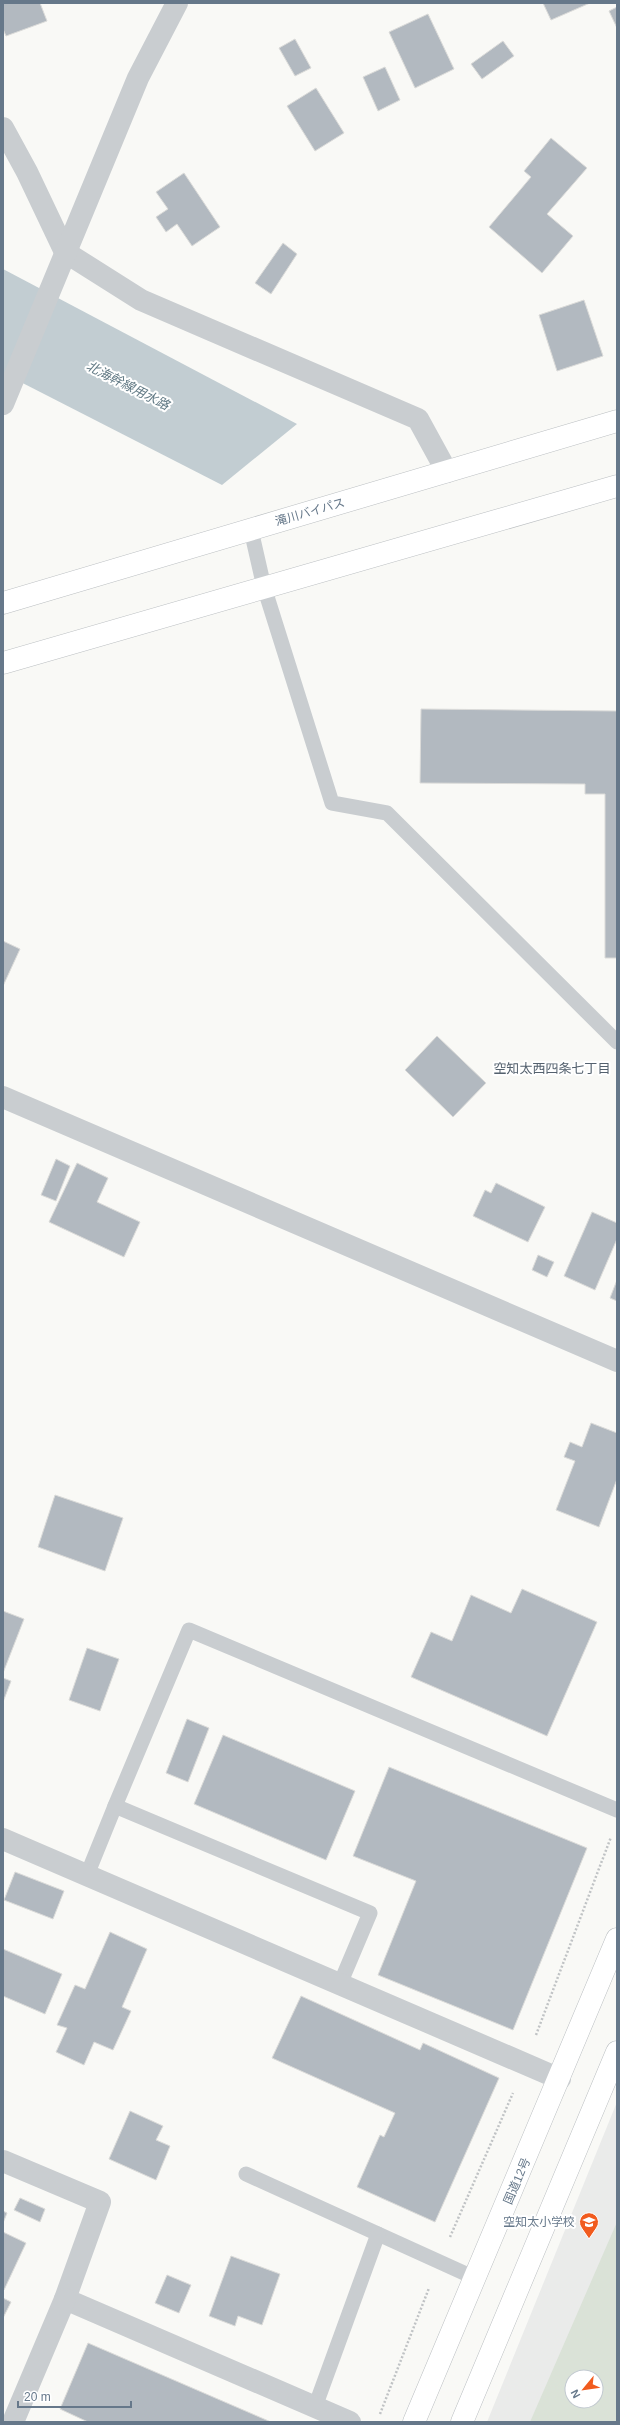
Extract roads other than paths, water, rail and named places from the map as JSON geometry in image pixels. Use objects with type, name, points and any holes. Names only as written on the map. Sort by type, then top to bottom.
[{"type":"highway","name":"滝川バイパス","points":[[3,603],[617,421]]},
{"type":"highway","points":[[3,663],[617,486]]},
{"type":"highway","name":"国道12号","points":[[414,2422],[560,2079],[617,1939]]},
{"type":"highway","points":[[462,2422],[617,2052]]},
{"type":"street","points":[[3,404],[51,284],[138,78],[177,3]]},
{"type":"street","points":[[3,128],[27,172],[65,252],[141,300],[418,420],[447,472]]},
{"type":"street","points":[[3,1097],[617,1361]]},
{"type":"street","points":[[3,1839],[560,2079]]},
{"type":"street","points":[[3,2161],[100,2202],[65,2299],[14,2422]]},
{"type":"street","points":[[65,2299],[350,2422]]},
{"type":"lane","points":[[251,530],[264,587],[332,803],[387,813],[617,1042]]},
{"type":"lane","points":[[87,1875],[188,1630],[617,1810]]},
{"type":"lane","points":[[116,1806],[370,1913],[340,1984]]},
{"type":"lane","points":[[246,2174],[475,2278]]},
{"type":"lane","points":[[315,2407],[378,2234]]},
{"type":"water","name":"北海幹線用水路","points":[[3,269],[297,424],[222,485],[3,373]]},
{"type":"place","name":"空知太小学校","points":[[589,2239]]},
{"type":"district","name":"空知太西四条七丁目","points":[[552,1068]]}]
